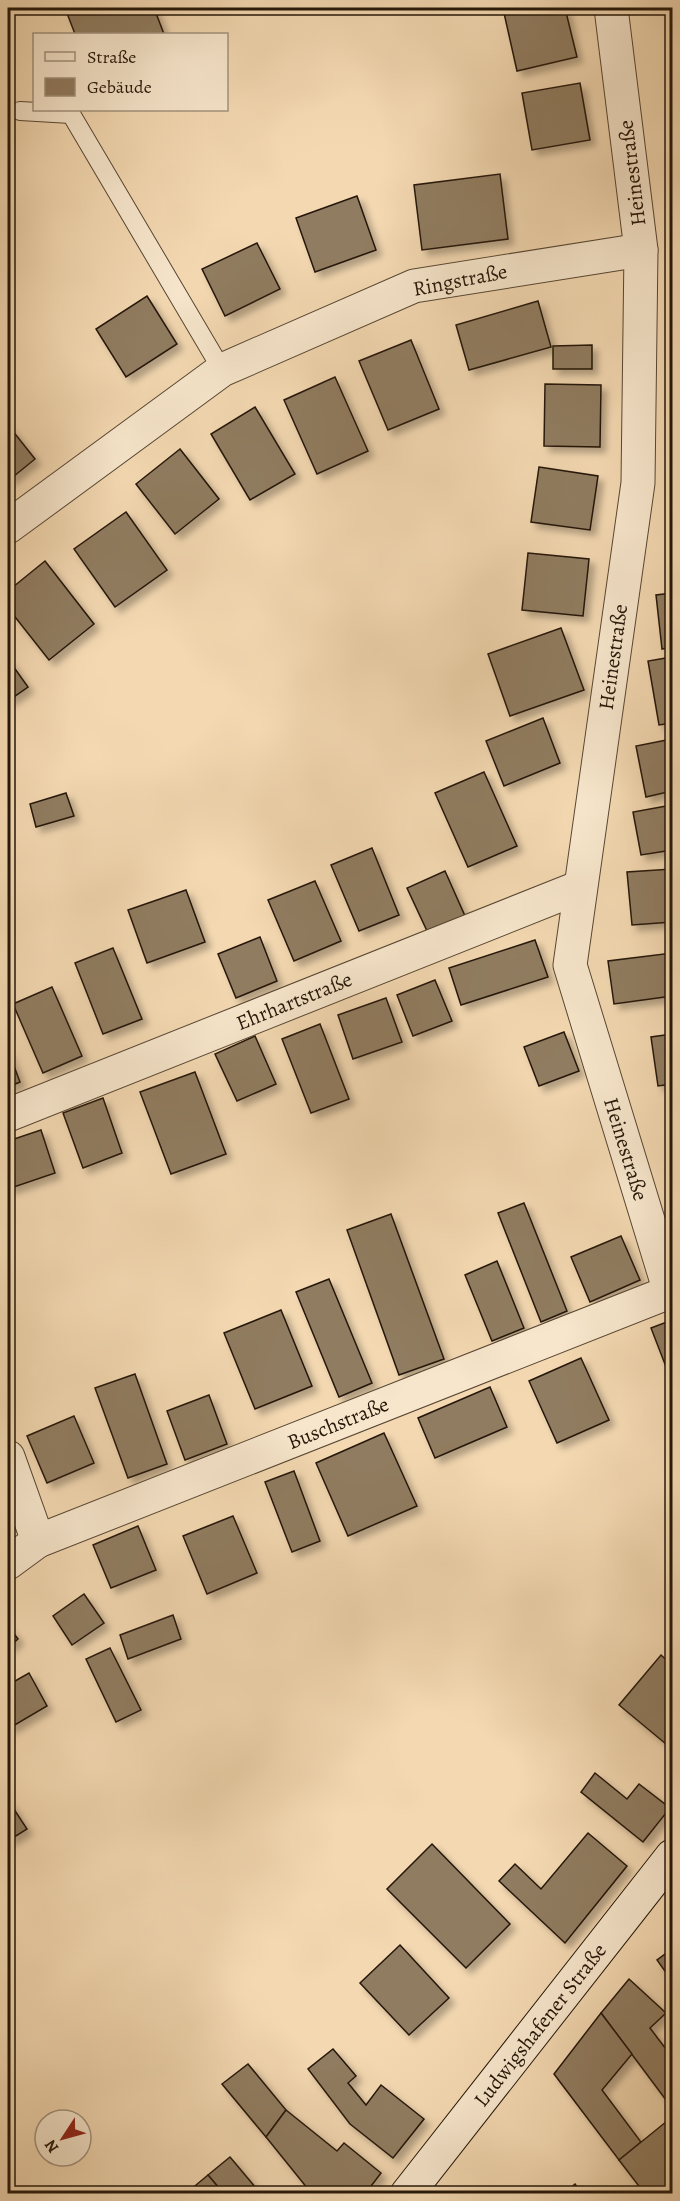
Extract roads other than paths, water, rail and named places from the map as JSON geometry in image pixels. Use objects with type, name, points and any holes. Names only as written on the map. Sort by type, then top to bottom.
[{"type":"street","name":"Heinestraße","points":[[611,8],[641,250],[638,483],[570,965],[671,1291]]},
{"type":"street","name":"Ringstraße","points":[[8,527],[222,370],[414,286],[641,250]]},
{"type":"street","name":"Ehrhartstraße","points":[[8,1115],[580,887]]},
{"type":"street","name":"Buschstraße","points":[[8,1563],[38,1541],[671,1291]]},
{"type":"street","points":[[8,1457],[38,1541]]},
{"type":"street","name":"Ludwigshafener Straße","points":[[406,2193],[672,1856]]},
{"type":"lane","points":[[20,111],[71,114],[222,370]]}]
